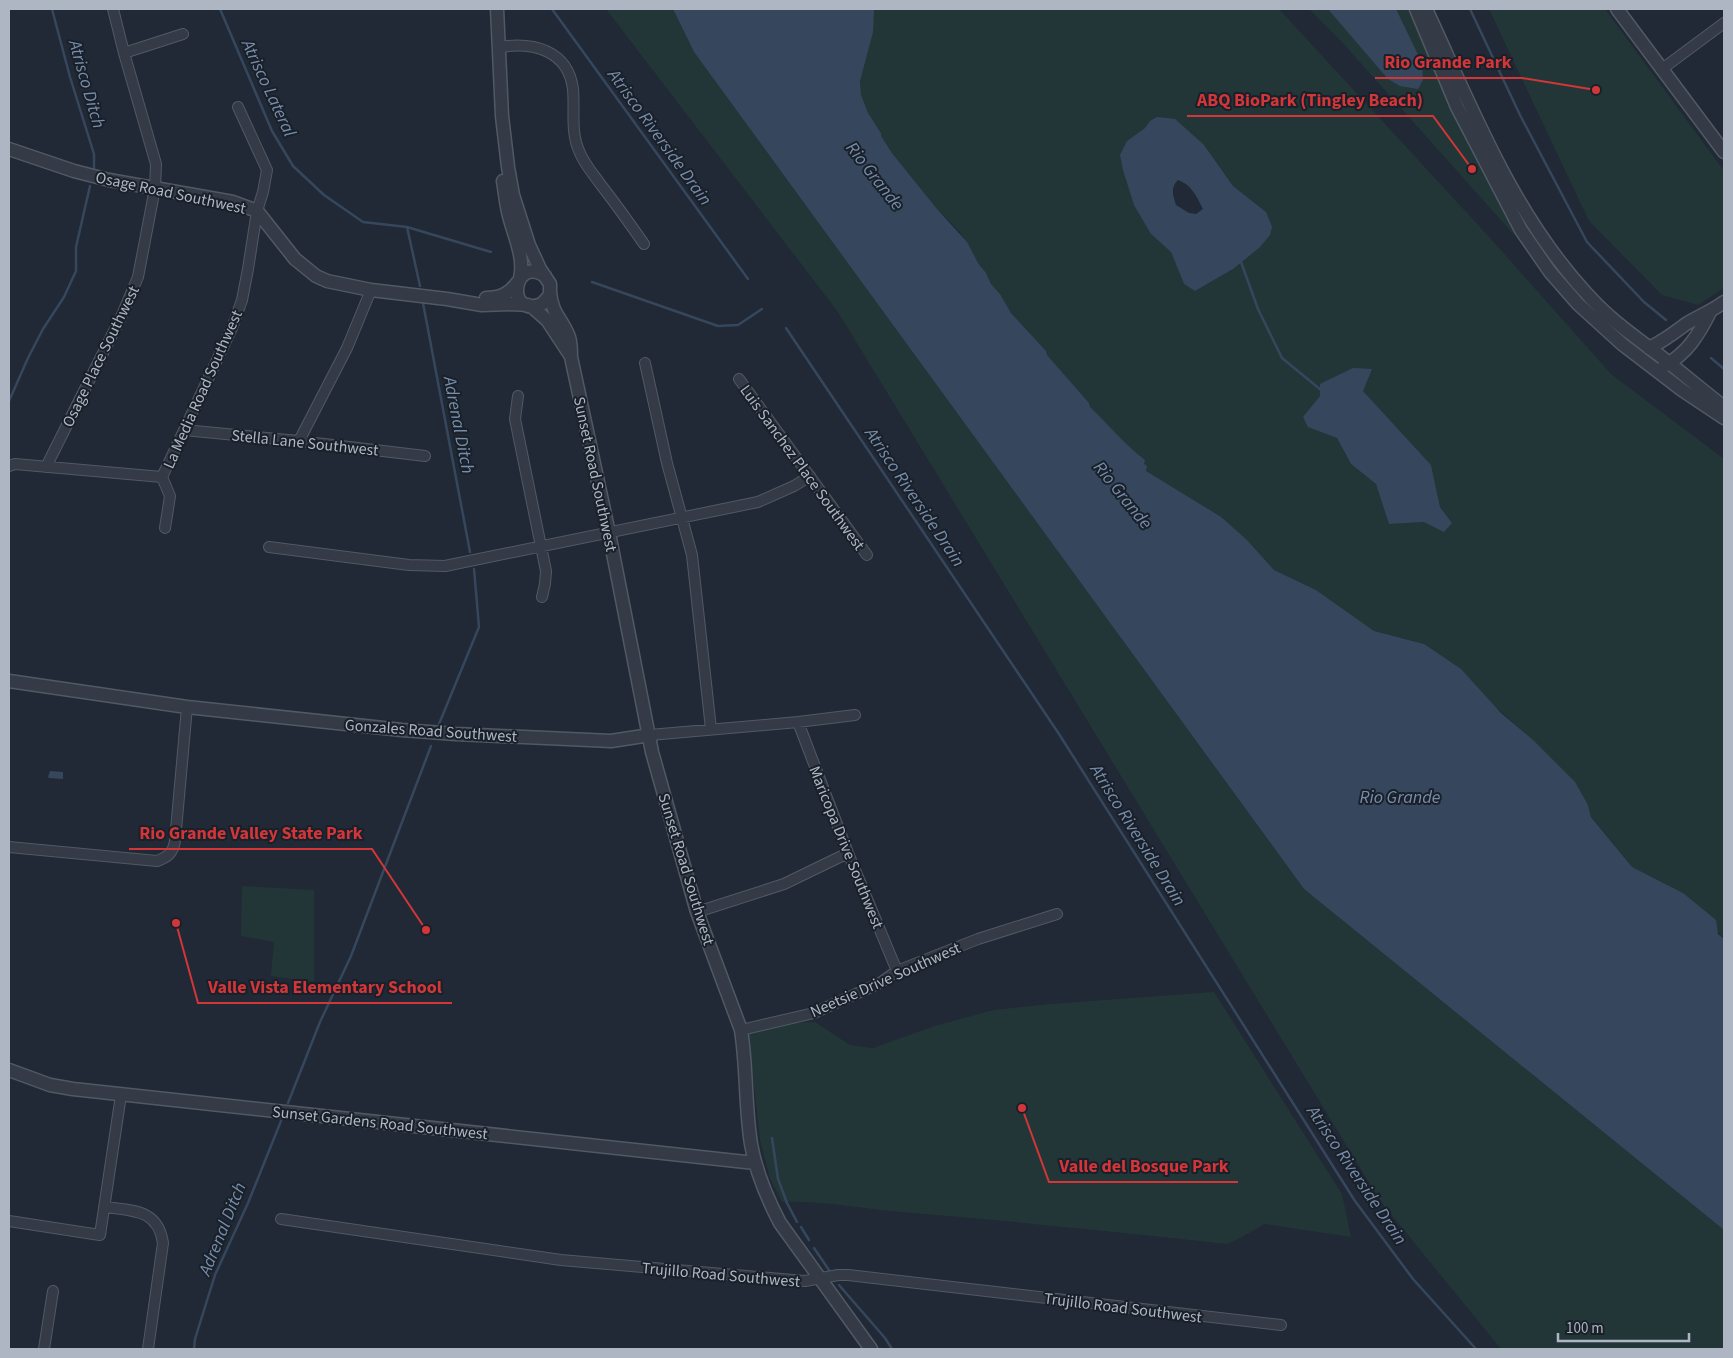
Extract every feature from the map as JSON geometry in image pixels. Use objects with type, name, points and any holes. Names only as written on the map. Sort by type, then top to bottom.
[{"type":"street","name":"Osage Place Southwest","points":[[46,467],[138,277],[156,188],[156,164],[113,9]]},
{"type":"street","points":[[497,9],[500,47],[502,175],[509,215],[522,265],[516,290],[520,300],[529,306],[542,304],[548,298],[550,284],[529,245],[513,194],[502,116]]},
{"type":"street","points":[[1416,9],[1457,107],[1521,230],[1550,272],[1578,304],[1622,344],[1655,370],[1724,418]]},
{"type":"street","points":[[1426,9],[1503,173],[1531,223],[1563,267],[1588,296],[1630,334],[1724,407]]},
{"type":"street","points":[[1617,9],[1724,152]]},
{"type":"street","points":[[1662,69],[1724,23]]},
{"type":"street","points":[[124,53],[183,34]]},
{"type":"street","points":[[500,47],[530,46],[541,48],[556,57],[565,67],[572,82],[575,134],[580,153],[644,244]]},
{"type":"street","name":"La Media Road Southwest","points":[[164,528],[170,496],[162,477],[237,314],[248,269],[257,210],[268,170],[238,107]]},
{"type":"street","name":"Osage Road Southwest","points":[[13,150],[74,171],[109,180],[233,202],[257,210],[295,259],[316,276],[342,285],[488,305],[512,304],[529,306]]},
{"type":"street","points":[[519,280],[527,273],[532,272],[545,276]]},
{"type":"street","name":"Osage Road Southwest","points":[[446,298],[495,298],[506,294],[519,280]]},
{"type":"street","points":[[299,441],[347,348],[371,290]]},
{"type":"street","name":"Sunset Road Southwest","points":[[550,292],[553,310],[564,326],[570,342],[571,357],[609,533],[652,752],[697,912],[741,1030],[750,1138],[755,1162],[769,1202],[780,1223],[871,1349]]},
{"type":"street","points":[[1650,348],[1667,339],[1687,323],[1710,312],[1724,302]]},
{"type":"street","name":"Sunset Road Southwest","points":[[529,306],[547,320],[571,357]]},
{"type":"street","points":[[1655,370],[1683,354],[1700,332],[1710,312]]},
{"type":"street","points":[[646,363],[667,463],[692,555],[711,729]]},
{"type":"street","name":"Luis Sanchez Place Southwest","points":[[739,379],[867,555]]},
{"type":"street","points":[[518,396],[515,419],[546,578],[542,597]]},
{"type":"street","name":"Stella Lane Southwest","points":[[184,430],[425,456]]},
{"type":"street","points":[[9,466],[15,464],[162,477]]},
{"type":"street","points":[[269,547],[429,566],[445,566],[758,502],[794,486],[810,476]]},
{"type":"street","name":"Gonzales Road Southwest","points":[[9,681],[187,707],[456,734],[611,741],[650,735],[855,715]]},
{"type":"street","points":[[9,847],[157,861],[171,854],[175,842],[187,707]]},
{"type":"street","name":"Maricopa Drive Southwest","points":[[798,722],[848,853],[897,971]]},
{"type":"street","points":[[697,912],[784,884],[848,853]]},
{"type":"street","name":"Neetsie Drive Southwest","points":[[741,1030],[814,1013],[880,984],[897,971],[978,939],[1057,914]]},
{"type":"street","name":"Sunset Gardens Road Southwest","points":[[9,1070],[50,1085],[121,1095],[755,1162]]},
{"type":"street","points":[[9,1222],[100,1235],[121,1095]]},
{"type":"street","points":[[105,1206],[141,1212],[150,1217],[162,1232],[163,1243],[148,1349]]},
{"type":"street","name":"Trujillo Road Southwest","points":[[281,1219],[561,1260],[805,1281],[848,1276],[1281,1325]]},
{"type":"street","points":[[44,1349],[53,1291]]},
{"type":"shaded area","points":[[606,9],[673,9],[694,52],[1304,889],[1724,1230],[1724,1349],[1501,1349],[1381,1202],[838,312]]},
{"type":"shaded area","points":[[874,9],[1279,9],[1491,239],[1611,374],[1724,459],[1724,939],[1683,893],[1632,867],[1591,816],[1588,805],[1532,739],[1424,644],[1374,631],[1316,590],[1274,570],[1247,540],[1146,471],[1143,464],[1145,460],[1123,441],[1090,407],[1089,403],[1047,355],[1046,351],[1011,313],[960,232],[937,209],[892,153],[881,136],[881,132],[864,105],[860,87],[862,65]],"holes":[[[1145,128],[1204,145],[1233,186],[1266,212],[1259,248],[1233,269],[1195,291],[1184,284],[1171,252],[1151,234],[1127,141]],[[1320,384],[1363,391],[1431,465],[1440,507],[1452,523],[1389,524],[1376,484],[1351,464],[1337,438],[1309,427],[1303,418],[1320,396]]]},
{"type":"shaded area","points":[[1309,9],[1424,9],[1515,236],[1341,41]]},
{"type":"shaded area","points":[[1489,9],[1605,9],[1724,171],[1724,288],[1698,305],[1662,295],[1589,221]]},
{"type":"shaded area","points":[[242,886],[314,890],[314,982],[271,976],[274,942],[241,936]]},
{"type":"shaded area","points":[[1214,992],[1342,1194],[1351,1237],[1265,1224],[1227,1244],[887,1211],[827,1203],[782,1202],[770,1178],[760,1140],[753,1075],[745,1033],[788,1023],[815,1022],[850,1045],[873,1048],[935,1026],[993,1010]]},
{"type":"water","name":"Rio Grande","points":[[673,9],[874,9],[873,32],[860,81],[861,95],[868,113],[881,136],[892,153],[937,209],[967,242],[991,284],[1000,294],[1011,313],[1046,351],[1047,355],[1089,403],[1090,407],[1123,441],[1145,460],[1146,471],[1221,517],[1247,540],[1274,570],[1316,590],[1374,631],[1424,644],[1461,669],[1501,713],[1532,739],[1575,782],[1588,805],[1591,817],[1632,867],[1683,893],[1716,920],[1718,934],[1724,939],[1724,1230],[1304,889],[694,52]]},
{"type":"water","points":[[1328,9],[1396,9],[1422,63],[1423,80],[1418,89],[1400,86],[1388,79]]},
{"type":"water","points":[[1157,117],[1175,119],[1204,145],[1233,186],[1266,212],[1272,227],[1270,235],[1259,248],[1233,269],[1195,291],[1184,284],[1171,252],[1151,234],[1134,205],[1123,170],[1120,155],[1127,141],[1145,128],[1150,121]],"holes":[[[1178,180],[1183,182],[1193,192],[1203,209],[1196,214],[1189,213],[1176,205],[1173,189]]]},
{"type":"water","points":[[1353,368],[1372,369],[1363,391],[1431,465],[1440,507],[1452,523],[1444,532],[1424,522],[1389,524],[1376,484],[1351,464],[1337,438],[1308,427],[1303,417],[1320,396],[1320,384]]},
{"type":"water","points":[[50,771],[63,772],[63,779],[49,778]]},
{"type":"waterway","name":"Atrisco Ditch","points":[[52,9],[70,77],[94,154],[94,168]]},
{"type":"waterway","name":"Atrisco Lateral","points":[[220,9],[272,131],[293,166],[324,195],[363,222],[407,227],[491,252]]},
{"type":"waterway","name":"Atrisco Riverside Drain","points":[[552,9],[748,279]]},
{"type":"waterway","points":[[1470,9],[1520,115],[1587,242],[1644,302],[1666,320]]},
{"type":"waterway","name":"Atrisco Ditch","points":[[9,401],[28,358],[43,329],[64,297],[76,271],[76,247],[90,186]]},
{"type":"waterway","name":"Adrenal Ditch","points":[[407,227],[420,286]]},
{"type":"waterway","points":[[1241,262],[1258,309],[1282,358],[1321,390]]},
{"type":"waterway","points":[[592,282],[718,326],[738,325],[762,309]]},
{"type":"waterway","name":"Adrenal Ditch","points":[[423,303],[470,552]]},
{"type":"waterway","name":"Atrisco Riverside Drain","points":[[786,328],[1059,734],[1355,1201],[1413,1279],[1476,1349]]},
{"type":"waterway","points":[[1711,358],[1724,369]]},
{"type":"waterway","name":"Adrenal Ditch","points":[[439,724],[479,627],[474,569]]},
{"type":"waterway","name":"Adrenal Ditch","points":[[288,1103],[320,1022],[351,956],[431,746]]},
{"type":"waterway","name":"Adrenal Ditch","points":[[194,1349],[195,1339],[215,1275],[248,1203],[281,1121]]},
{"type":"waterway","name":"Atrisco Lateral","points":[[772,1138],[778,1179],[797,1222]]},
{"type":"waterway","name":"Atrisco Lateral","points":[[801,1227],[809,1240]]},
{"type":"waterway","name":"Atrisco Lateral","points":[[814,1248],[831,1273]]},
{"type":"waterway","name":"Atrisco Lateral","points":[[839,1285],[885,1338],[892,1349]]},
{"type":"place","name":"Rio Grande Park","points":[[1596,90]]},
{"type":"place","name":"ABQ BioPark (Tingley Beach)","points":[[1472,169]]},
{"type":"place","name":"Valle Vista Elementary School","points":[[176,923]]},
{"type":"place","name":"Rio Grande Valley State Park","points":[[426,930]]},
{"type":"place","name":"Valle del Bosque Park","points":[[1022,1108]]}]
